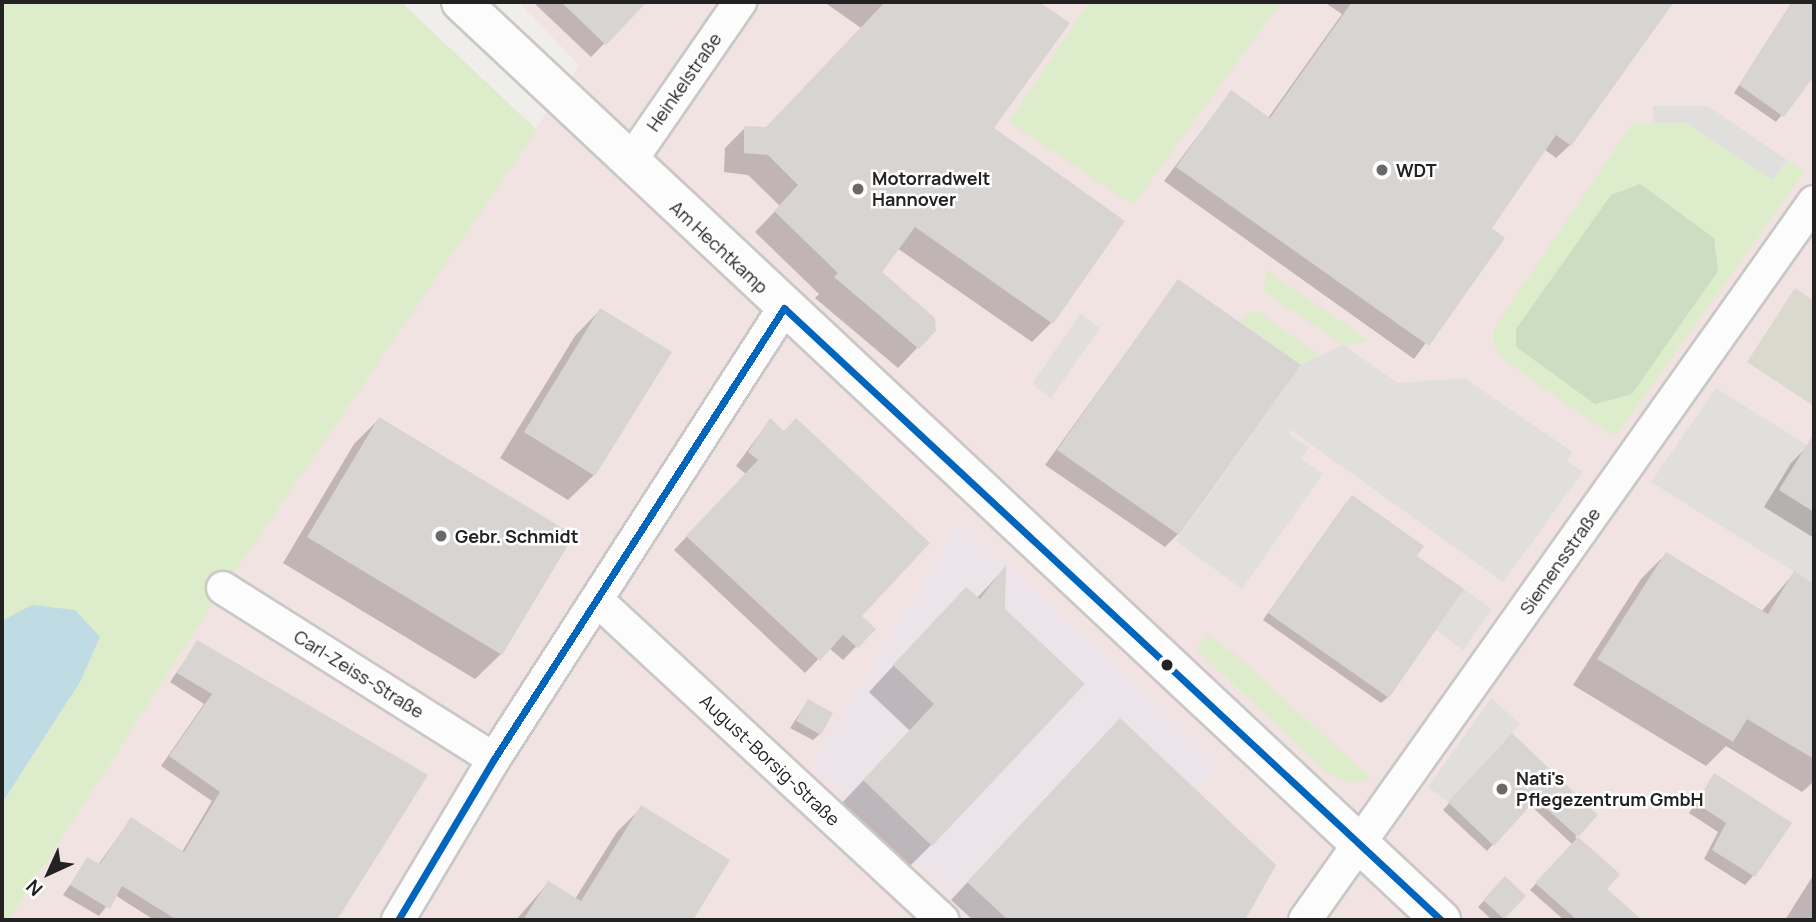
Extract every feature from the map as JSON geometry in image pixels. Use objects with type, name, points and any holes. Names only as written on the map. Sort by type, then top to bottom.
[{"type":"street","name":"Am Hechtkamp","points":[[460,2],[1441,920]]},
{"type":"street","name":"Heinkelstraße","points":[[629,163],[740,2]]},
{"type":"street","name":"Siemensstraße","points":[[1305,920],[1814,202]]},
{"type":"street","points":[[397,920],[494,759],[784,308]]},
{"type":"street","name":"Carl-Zeiss-Straße","points":[[223,588],[494,759]]},
{"type":"street","name":"August-Borsig-Straße","points":[[597,600],[943,920]]},
{"type":"shaded area","points":[[518,2],[1814,2],[1814,920],[9,920],[205,616],[579,65]]},
{"type":"shaded area","points":[[1653,106],[1708,106],[1787,160],[1773,180],[1687,123],[1653,123]]},
{"type":"shaded area","points":[[1795,288],[1814,301],[1812,405],[1747,362]]},
{"type":"shaded area","points":[[1080,314],[1100,328],[1051,398],[1032,384]]},
{"type":"shaded area","points":[[1343,345],[1398,383],[1464,378],[1573,452],[1567,461],[1583,472],[1503,582],[1291,430],[1289,434],[1309,448],[1301,459],[1323,474],[1242,589],[1176,541],[1301,365]]},
{"type":"shaded area","points":[[1716,388],[1807,445],[1779,490],[1814,512],[1814,584],[1651,482]]},
{"type":"shaded area","points":[[960,520],[1221,763],[1078,920],[977,920],[811,764]]},
{"type":"shaded area","points":[[1464,589],[1492,609],[1463,650],[1436,630]]},
{"type":"shaded area","points":[[1491,698],[1520,724],[1448,802],[1428,787]]},
{"type":"green space","points":[[2,2],[401,2],[537,130],[205,616],[9,920],[2,920],[2,803],[80,682],[100,637],[2,621]]},
{"type":"green space","points":[[1089,2],[1281,2],[1133,205],[1009,122]]},
{"type":"green space","points":[[1687,123],[1773,180],[1787,160],[1805,171],[1618,433],[1610,434],[1504,360],[1493,343],[1495,326],[1632,124]]},
{"type":"green space","points":[[1640,184],[1714,238],[1718,271],[1632,394],[1595,404],[1516,347],[1516,329],[1611,195]]},
{"type":"green space","points":[[1266,270],[1369,341],[1343,345],[1264,292]]},
{"type":"green space","points":[[1248,312],[1259,312],[1318,354],[1301,365],[1241,322]]},
{"type":"green space","points":[[1208,635],[1236,655],[1371,779],[1351,783],[1329,774],[1196,649]]},
{"type":"water","points":[[32,605],[75,610],[100,637],[80,682],[2,803],[2,621]]},
{"type":"building","points":[[561,2],[647,2],[606,45]]},
{"type":"building","points":[[885,2],[1039,2],[1070,23],[994,128],[1125,221],[1053,324],[915,227],[882,272],[935,318],[936,331],[919,349],[834,277],[838,273],[774,211],[798,185],[768,155],[744,153],[744,126],[766,127]]},
{"type":"building","name":"WDT","points":[[1352,2],[1674,2],[1571,146],[1556,135],[1492,228],[1505,238],[1429,346],[1176,167],[1231,90],[1270,118]]},
{"type":"building","points":[[1792,2],[1814,2],[1814,76],[1784,117],[1739,85]]},
{"type":"building","points":[[1178,279],[1301,365],[1179,535],[1057,450]]},
{"type":"building","points":[[600,308],[672,352],[595,476],[524,432]]},
{"type":"building","name":"Gebr. Schmidt","points":[[379,417],[574,535],[502,655],[307,537]]},
{"type":"building","points":[[770,418],[784,431],[796,418],[930,543],[862,616],[876,629],[858,648],[843,635],[820,661],[686,536],[758,460],[748,452]]},
{"type":"building","points":[[1814,433],[1814,512],[1779,490]]},
{"type":"building","points":[[1352,495],[1424,546],[1417,556],[1464,589],[1389,698],[1268,613]]},
{"type":"building","points":[[1666,552],[1768,614],[1794,571],[1814,584],[1814,759],[1747,719],[1733,742],[1597,659]]},
{"type":"building","points":[[1006,565],[1005,609],[1085,684],[932,846],[863,780],[934,704],[893,665],[966,587],[980,599]]},
{"type":"building","points":[[197,640],[428,775],[337,920],[177,920],[122,886],[110,909],[70,885],[87,857],[100,864],[131,817],[184,852],[220,792],[169,756],[212,694],[177,673]]},
{"type":"building","points":[[808,699],[833,713],[821,735],[796,721]]},
{"type":"building","points":[[1120,718],[1276,865],[1245,920],[1008,920],[967,882]]},
{"type":"building","name":"Nati's Pflegezentrum GmbH","points":[[1512,733],[1598,815],[1578,837],[1536,799],[1494,846],[1448,802]]},
{"type":"building","points":[[1714,773],[1792,823],[1755,877],[1712,850],[1726,823],[1696,803]]},
{"type":"building","points":[[641,805],[730,860],[693,920],[523,920],[548,881],[581,901]]},
{"type":"building","points":[[1578,837],[1620,874],[1607,889],[1642,920],[1577,920],[1535,883]]},
{"type":"building","points":[[1505,876],[1526,896],[1504,919],[1483,900]]},
{"type":"transit line","points":[[398,920],[494,759],[784,308],[1441,920]]},
{"type":"place","name":"WDT","points":[[1382,170]]},
{"type":"place","name":"Motorradwelt Hannover","points":[[858,189]]},
{"type":"place","name":"Gebr. Schmidt","points":[[441,536]]},
{"type":"place","name":"Nati's Pflegezentrum GmbH","points":[[1502,789]]}]
